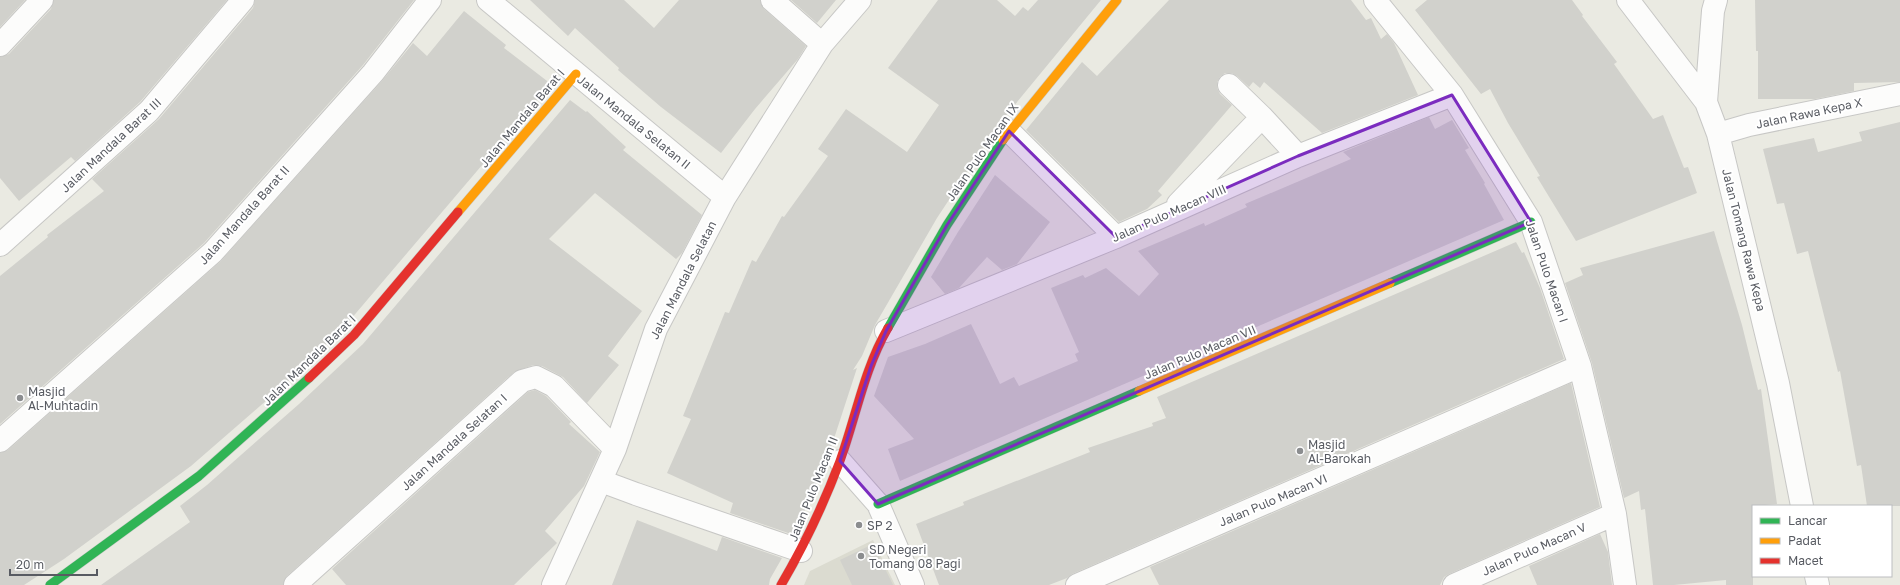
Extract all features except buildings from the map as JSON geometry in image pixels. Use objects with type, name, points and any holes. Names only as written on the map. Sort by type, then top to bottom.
[{"type":"street","points":[[0,46],[42,0]]},
{"type":"street","name":"Jalan Mandala Barat III","points":[[0,244],[149,111],[243,0]]},
{"type":"street","name":"Jalan Mandala Barat II","points":[[0,441],[213,252],[373,73],[430,0]]},
{"type":"street","name":"Jalan Mandala Selatan II","points":[[488,0],[725,197]]},
{"type":"street","points":[[772,0],[822,44]]},
{"type":"street","name":"Jalan Mandala Selatan","points":[[552,585],[615,449],[656,329],[725,197],[822,44],[860,0]]},
{"type":"street","name":"Jalan Pulo Macan IX","points":[[886,331],[947,225],[1009,131],[1116,0]]},
{"type":"street","name":"Jalan Pulo Macan I","points":[[1375,0],[1452,95],[1532,222],[1580,366],[1615,514],[1625,585]]},
{"type":"street","name":"Jalan Tomang Rawa Kepa","points":[[1628,0],[1706,102],[1718,134],[1778,383],[1802,505]]},
{"type":"street","points":[[1706,102],[1713,11],[1716,0]]},
{"type":"street","name":"Jalan Mandala Barat I","points":[[50,585],[199,476],[291,395],[354,335],[576,74]]},
{"type":"street","points":[[1229,85],[1262,116],[1298,156]]},
{"type":"street","name":"Jalan Rawa Kepa X","points":[[1718,134],[1749,125],[1900,94]]},
{"type":"street","name":"Jalan Pulo Macan VIII","points":[[886,331],[1116,236],[1298,156],[1452,95]]},
{"type":"street","points":[[1170,212],[1262,116]]},
{"type":"street","points":[[1009,131],[1116,236]]},
{"type":"street","name":"Jalan Pulo Macan VII","points":[[878,504],[1532,222]]},
{"type":"street","name":"Jalan Pulo Macan II","points":[[781,585],[801,551],[840,461],[870,366],[886,331]]},
{"type":"street","name":"Jalan Pulo Macan VI","points":[[1077,585],[1580,366]]},
{"type":"street","name":"Jalan Mandala Selatan I","points":[[295,585],[522,381],[536,377],[554,386],[615,449]]},
{"type":"street","points":[[840,461],[878,504],[913,585]]},
{"type":"street","points":[[601,480],[636,494],[801,551]]},
{"type":"street","name":"Jalan Pulo Macan V","points":[[1454,585],[1615,514]]},
{"type":"highlighted area","points":[[1452,95],[1531,222],[878,504],[840,461],[871,366],[886,331],[947,225],[1009,131],[1116,237],[1298,156]]},
{"type":"shaded area","name":"SD Negeri Tomang 08 Pagi","points":[[873,540],[895,585],[804,585],[810,571]]},
{"type":"traffic: fast","points":[[888,328],[947,225],[1003,140]]},
{"type":"traffic: fast","points":[[1390,283],[1531,222]]},
{"type":"traffic: fast","points":[[50,585],[199,476],[309,378]]},
{"type":"traffic: fast","points":[[878,504],[1139,391]]},
{"type":"traffic: slow","points":[[1003,140],[1117,0]]},
{"type":"traffic: slow","points":[[458,212],[576,74]]},
{"type":"traffic: slow","points":[[1139,391],[1390,283]]},
{"type":"traffic: jam","points":[[309,378],[354,335],[458,212]]},
{"type":"traffic: jam","points":[[781,585],[806,540],[827,493],[846,444],[866,376],[888,328]]},
{"type":"place","name":"Masjid Al-Muhtadin","points":[[20,398]]},
{"type":"place","name":"Masjid Al-Barokah","points":[[1300,451]]},
{"type":"place","name":"SP 2","points":[[859,525]]},
{"type":"place","name":"SD Negeri Tomang 08 Pagi","points":[[861,556]]}]
